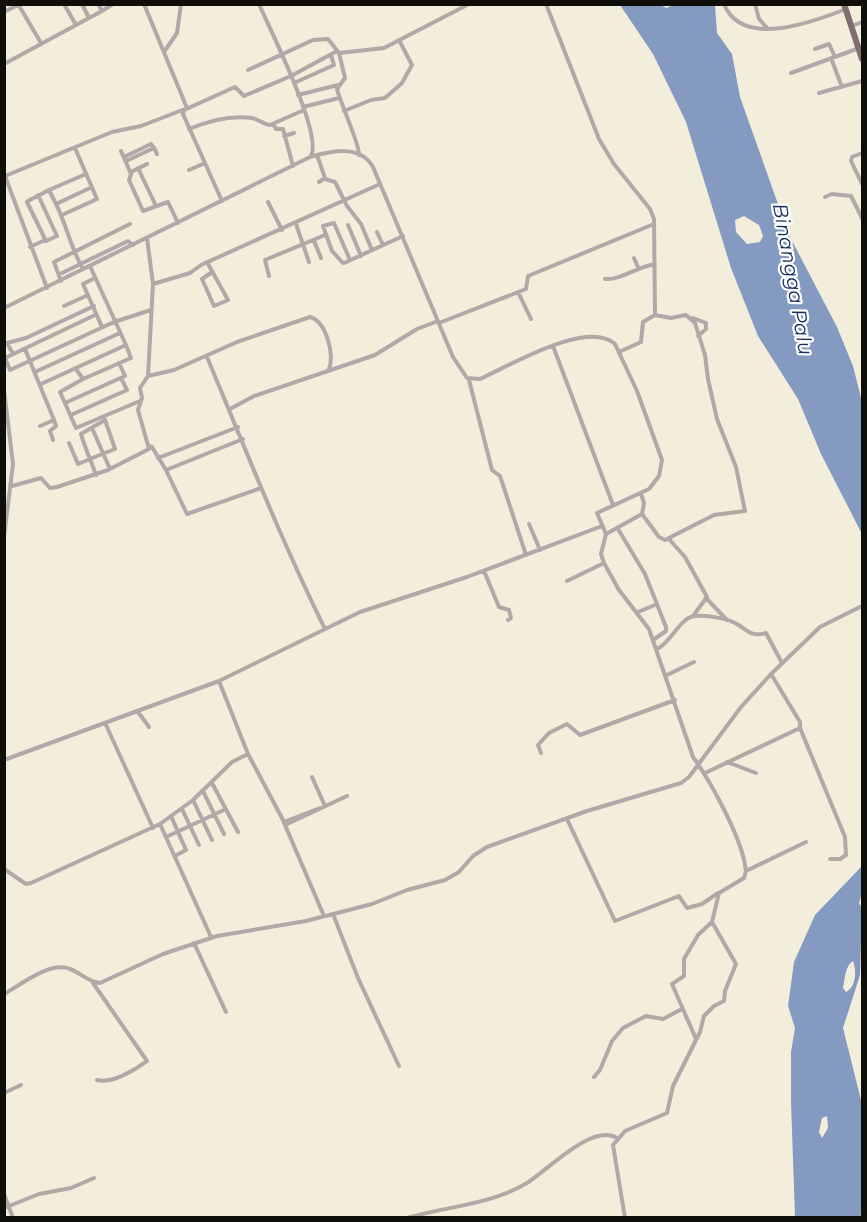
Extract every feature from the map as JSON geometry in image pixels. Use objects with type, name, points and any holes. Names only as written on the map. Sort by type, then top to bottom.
[{"type":"main road","points":[[845,7],[861,47],[862,59]]},
{"type":"street","points":[[64,4],[76,25]]},
{"type":"street","points":[[82,4],[89,18]]},
{"type":"street","points":[[98,4],[102,11]]},
{"type":"street","points":[[4,64],[113,4]]},
{"type":"street","points":[[144,4],[186,109]]},
{"type":"street","points":[[164,52],[177,33],[181,4]]},
{"type":"street","points":[[259,4],[294,83],[325,180]]},
{"type":"street","points":[[47,288],[5,175],[112,132],[141,126],[186,109],[235,87],[242,97],[338,52],[384,48],[468,4]]},
{"type":"street","points":[[546,4],[599,139],[614,164],[650,208],[654,224],[654,315]]},
{"type":"street","points":[[724,4],[730,16],[744,27],[768,29],[826,16],[845,7]]},
{"type":"street","points":[[755,4],[761,22],[768,29]]},
{"type":"street","points":[[4,12],[18,5],[41,43]]},
{"type":"street","points":[[852,26],[862,22]]},
{"type":"street","points":[[248,70],[280,53],[319,38],[328,39],[338,52],[345,78],[338,85],[298,94]]},
{"type":"street","points":[[344,111],[371,100],[385,98],[402,83],[412,67],[399,40]]},
{"type":"street","points":[[815,49],[829,44],[842,87]]},
{"type":"street","points":[[791,73],[861,47]]},
{"type":"street","points":[[294,83],[334,65],[331,55]]},
{"type":"street","points":[[819,93],[862,81]]},
{"type":"street","points":[[338,85],[339,98],[360,149],[359,155]]},
{"type":"street","points":[[189,129],[213,120],[239,118],[273,124],[303,108],[339,98]]},
{"type":"street","points":[[186,109],[183,114],[222,201]]},
{"type":"street","points":[[273,124],[276,129],[283,129],[292,166]]},
{"type":"street","points":[[284,135],[294,133]]},
{"type":"street","points":[[310,157],[314,145]]},
{"type":"street","points":[[62,215],[95,201],[97,197],[75,148]]},
{"type":"street","points":[[125,159],[154,148],[157,154]]},
{"type":"street","points":[[4,308],[310,157],[341,150],[359,155],[370,162],[458,367],[469,380],[492,470],[500,476],[526,555]]},
{"type":"street","points":[[121,151],[131,172],[129,180],[143,211],[169,202],[178,223]]},
{"type":"street","points":[[862,153],[852,158],[851,161],[862,184]]},
{"type":"street","points":[[189,170],[205,163]]},
{"type":"street","points":[[131,172],[147,164]]},
{"type":"street","points":[[138,168],[156,206]]},
{"type":"street","points":[[45,240],[27,203],[38,195],[86,174]]},
{"type":"street","points":[[319,183],[334,180],[344,201],[355,214],[372,250]]},
{"type":"street","points":[[153,284],[190,273],[207,262],[296,224],[380,184]]},
{"type":"street","points":[[56,204],[92,187]]},
{"type":"street","points":[[49,190],[62,215],[74,252],[83,269]]},
{"type":"street","points":[[825,197],[832,194],[851,196],[862,218]]},
{"type":"street","points":[[30,247],[57,236],[38,195]]},
{"type":"street","points":[[268,202],[282,230]]},
{"type":"street","points":[[350,260],[333,223],[322,227],[332,251],[342,263],[350,260],[360,256],[403,236]]},
{"type":"street","points":[[61,281],[54,263],[130,224]]},
{"type":"street","points":[[296,224],[309,262]]},
{"type":"street","points":[[230,409],[254,396],[375,354],[417,329],[518,292],[527,288],[528,276],[654,224]]},
{"type":"street","points":[[348,225],[360,256]]},
{"type":"street","points":[[377,231],[383,245]]},
{"type":"street","points":[[269,276],[265,260],[325,235]]},
{"type":"street","points":[[147,238],[153,284],[148,376],[140,388],[141,401],[138,410],[149,446],[152,447],[166,470],[189,515],[261,488]]},
{"type":"street","points":[[62,273],[128,241],[133,245]]},
{"type":"street","points":[[314,241],[321,258]]},
{"type":"street","points":[[634,258],[638,267]]},
{"type":"street","points":[[207,262],[228,300],[214,306],[202,279],[212,272]]},
{"type":"street","points":[[605,279],[615,279],[638,267],[655,264]]},
{"type":"street","points":[[90,266],[132,357],[61,391],[65,403],[76,428],[141,401]]},
{"type":"street","points":[[95,278],[83,284],[102,327]]},
{"type":"street","points":[[518,292],[531,319]]},
{"type":"street","points":[[64,306],[88,295]]},
{"type":"street","points":[[13,354],[6,343],[15,336],[26,338],[94,306]]},
{"type":"street","points":[[654,307],[666,316]]},
{"type":"street","points":[[95,315],[4,358],[10,370],[102,327],[151,310]]},
{"type":"street","points":[[619,352],[640,342],[643,322],[654,315],[671,318],[686,315],[706,323],[706,329],[698,336]]},
{"type":"street","points":[[148,376],[158,375],[207,357],[237,342],[312,317],[317,320],[327,340],[332,357],[329,369]]},
{"type":"street","points":[[669,539],[714,515],[745,511],[736,467],[717,419],[705,355],[692,318]]},
{"type":"street","points":[[35,372],[120,333]]},
{"type":"street","points":[[469,380],[480,379],[577,337],[611,341],[619,352],[662,457],[659,476],[649,489],[597,513],[606,534],[601,555],[619,590],[638,612],[657,649],[693,757],[705,772],[730,824],[746,871],[744,878],[693,909],[687,908],[679,896],[615,921],[567,819]]},
{"type":"street","points":[[41,384],[126,345]]},
{"type":"street","points":[[553,346],[613,505]]},
{"type":"street","points":[[25,349],[56,426],[50,431],[53,440]]},
{"type":"street","points":[[207,357],[221,394],[243,439],[285,547],[325,629]]},
{"type":"street","points":[[65,403],[125,376],[119,363]]},
{"type":"street","points":[[76,369],[83,380]]},
{"type":"street","points":[[70,416],[127,390],[121,378]]},
{"type":"street","points":[[4,390],[13,464],[4,537]]},
{"type":"street","points":[[40,426],[54,420]]},
{"type":"street","points":[[69,443],[77,464],[90,459],[103,453],[116,448],[105,420],[81,434],[90,459],[96,475]]},
{"type":"street","points":[[158,458],[238,427]]},
{"type":"street","points":[[92,428],[110,469]]},
{"type":"street","points":[[166,470],[243,439]]},
{"type":"street","points":[[12,486],[41,478],[51,488],[96,475],[147,451],[149,446]]},
{"type":"street","points":[[641,494],[644,502],[642,514],[659,537],[669,539],[685,557],[707,599],[728,621],[752,635],[766,633],[782,663]]},
{"type":"street","points":[[606,534],[642,514]]},
{"type":"street","points":[[529,524],[540,550]]},
{"type":"street","points":[[4,760],[219,681],[375,606],[484,571],[602,526]]},
{"type":"street","points":[[618,529],[645,574],[655,604],[667,629],[653,640]]},
{"type":"street","points":[[567,581],[604,564]]},
{"type":"street","points":[[484,571],[500,607],[507,608],[510,612],[511,618],[508,620]]},
{"type":"street","points":[[657,649],[668,642],[707,599]]},
{"type":"street","points":[[638,612],[655,604]]},
{"type":"street","points":[[93,982],[105,981],[153,958],[211,937],[333,914],[448,878],[459,872],[481,850],[567,819],[677,784],[689,777],[741,707],[782,663],[820,627],[862,606]]},
{"type":"street","points":[[693,616],[728,621]]},
{"type":"street","points":[[667,675],[694,662]]},
{"type":"street","points":[[771,674],[800,722],[800,728],[811,750],[847,846],[847,853],[842,858],[830,859]]},
{"type":"street","points":[[219,681],[248,754],[284,823],[324,916]]},
{"type":"street","points":[[541,753],[538,744],[545,736],[567,724],[579,735],[675,700]]},
{"type":"street","points":[[138,712],[149,726]]},
{"type":"street","points":[[106,724],[153,828]]},
{"type":"street","points":[[705,772],[800,728]]},
{"type":"street","points":[[4,869],[26,884],[31,884],[153,828],[193,800],[232,762],[248,754]]},
{"type":"street","points":[[726,761],[756,773]]},
{"type":"street","points":[[312,777],[323,807]]},
{"type":"street","points":[[212,783],[238,832]]},
{"type":"street","points":[[203,791],[224,834]]},
{"type":"street","points":[[284,823],[347,796]]},
{"type":"street","points":[[193,800],[212,840]]},
{"type":"street","points":[[182,809],[199,845]]},
{"type":"street","points":[[166,837],[226,809]]},
{"type":"street","points":[[171,816],[186,850],[175,856]]},
{"type":"street","points":[[160,824],[211,937]]},
{"type":"street","points":[[746,871],[806,842]]},
{"type":"street","points":[[696,1040],[672,984],[684,976],[684,961],[698,935],[712,922],[719,893]]},
{"type":"street","points":[[333,914],[354,970],[399,1066]]},
{"type":"street","points":[[625,1218],[612,1150],[617,1138],[639,1124],[667,1113],[673,1086],[708,1010],[724,1001],[725,991],[736,964],[712,922]]},
{"type":"street","points":[[194,943],[226,1012]]},
{"type":"street","points":[[4,994],[58,968],[72,969],[93,982],[147,1061],[114,1080],[106,1082],[97,1080]]},
{"type":"street","points":[[594,1077],[600,1070],[612,1041],[623,1029],[646,1016],[663,1018],[682,1009]]},
{"type":"street","points":[[4,1093],[21,1085]]},
{"type":"street","points":[[407,1218],[497,1197],[529,1182],[561,1159],[567,1151],[596,1136],[608,1134],[617,1138]]},
{"type":"street","points":[[7,1207],[39,1194],[71,1188],[94,1178]]},
{"type":"street","points":[[4,1194],[13,1218]]},
{"type":"water","name":"Binangga Palu","points":[[620,5],[661,5],[666,8],[674,5],[715,5],[717,33],[732,54],[740,97],[789,235],[837,327],[853,366],[862,402],[862,534],[821,454],[798,399],[758,336],[731,268],[686,122],[653,54]],"holes":[[[744,216],[759,225],[763,236],[760,242],[747,244],[736,232],[735,220]]]},
{"type":"water","points":[[862,866],[862,893],[859,903],[862,908],[860,975],[843,1028],[862,1104],[862,1212],[860,1217],[795,1217],[791,1052],[795,1028],[788,1006],[794,962],[815,915]],"holes":[[[853,961],[855,978],[852,986],[846,992],[843,988],[846,973]],[[827,1116],[828,1128],[822,1138],[819,1132],[822,1118]]]}]
